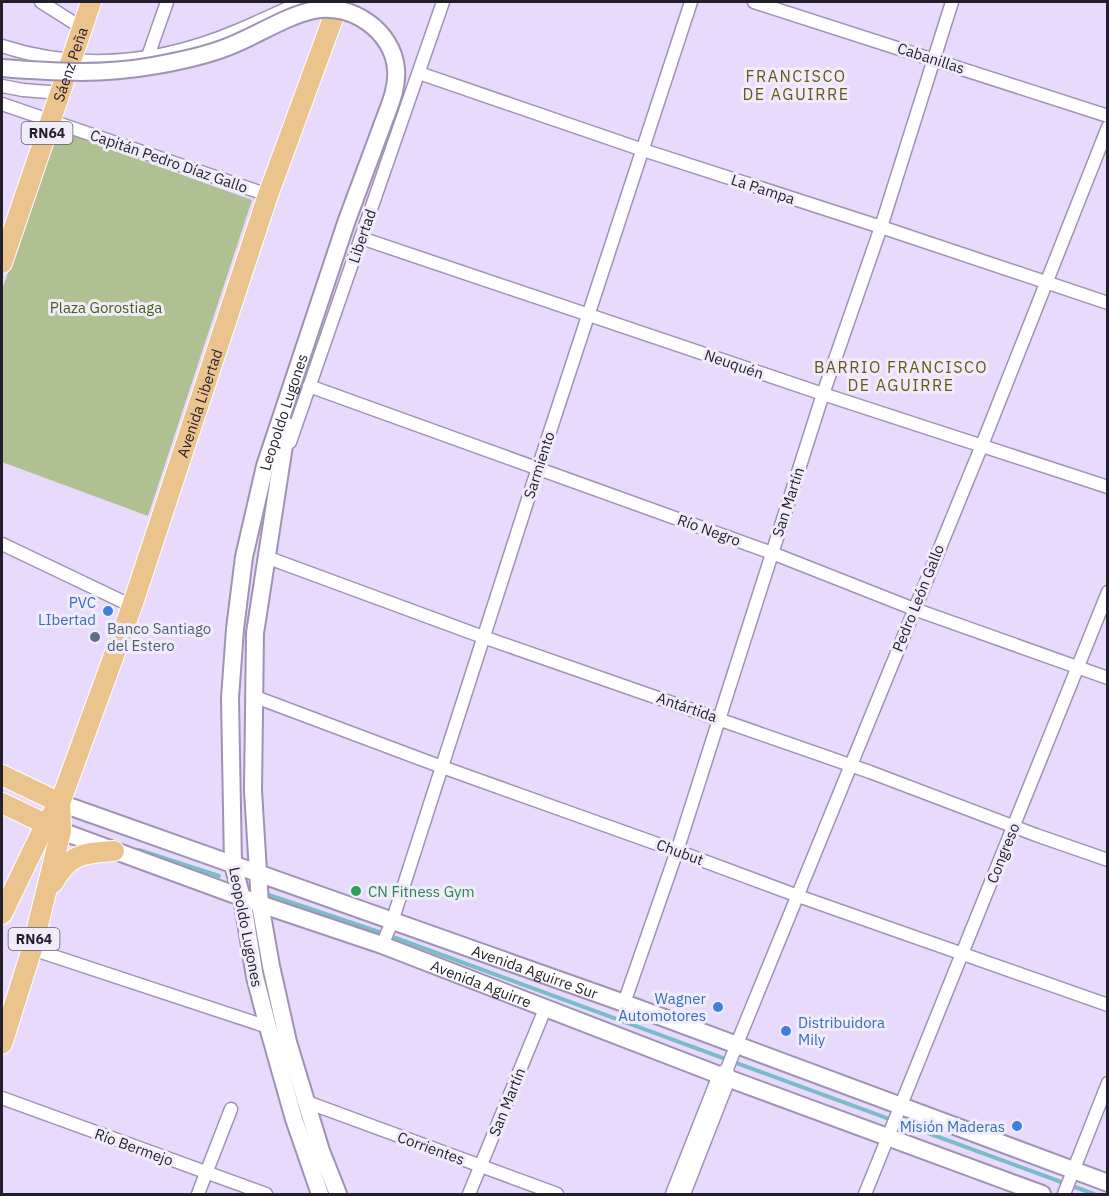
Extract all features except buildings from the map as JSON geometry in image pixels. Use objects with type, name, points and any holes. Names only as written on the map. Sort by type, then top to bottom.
[{"type":"main road","name":"Sáenz Peña","points":[[2,263],[91,2]]},
{"type":"main road","name":"Avenida Libertad","points":[[2,1044],[6,1010],[32,949],[44,898],[53,828],[60,804],[132,606],[268,195],[339,2]]},
{"type":"main road","name":"Leopoldo Lugones","points":[[2,62],[73,73],[110,72],[150,67],[223,49],[286,20],[315,10],[338,9],[354,14],[377,29],[387,40],[393,54],[396,71],[392,97],[347,220],[266,466],[244,557],[235,629],[230,698],[233,865],[242,898],[255,977],[268,1027],[294,1119],[320,1194]]},
{"type":"main road","name":"Leopoldo Lugones","points":[[308,336],[287,427],[255,633],[253,790],[260,904],[283,1020],[304,1101],[338,1194]]},
{"type":"main road","points":[[2,776],[60,804]]},
{"type":"main road","points":[[2,803],[53,828],[242,898]]},
{"type":"main road","name":"Avenida Aguirre Sur","points":[[60,804],[258,874],[387,934],[624,1003],[898,1110],[1068,1184],[1107,1183]]},
{"type":"main road","name":"Avenida Libertad","points":[[2,914],[53,828]]},
{"type":"main road","points":[[44,898],[68,862],[82,855],[114,851]]},
{"type":"main road","name":"Avenida Aguirre","points":[[242,898],[387,934],[545,1009],[725,1075]]},
{"type":"main road","points":[[725,1075],[889,1133],[1042,1194]]},
{"type":"street","points":[[41,2],[82,28]]},
{"type":"street","points":[[147,58],[167,2]]},
{"type":"street","points":[[2,46],[36,55],[71,60],[118,62],[147,58],[188,49],[238,31],[302,2]]},
{"type":"street","name":"Libertad","points":[[280,471],[443,2]]},
{"type":"street","name":"Sarmiento","points":[[387,934],[537,468],[691,2]]},
{"type":"street","name":"Cabanillas","points":[[754,2],[1107,116]]},
{"type":"street","name":"San Martín","points":[[624,1003],[677,851],[718,718],[823,394],[881,227],[952,2]]},
{"type":"street","points":[[2,62],[36,55]]},
{"type":"street","name":"La Pampa","points":[[418,73],[1107,303]]},
{"type":"street","points":[[2,86],[61,93]]},
{"type":"street","name":"Capitán Pedro Díaz Gallo","points":[[2,104],[268,195]]},
{"type":"street","name":"Pedro León Gallo","points":[[684,1194],[735,1048],[982,445],[1107,127]]},
{"type":"street","name":"Neuquén","points":[[361,238],[1107,487]]},
{"type":"street","name":"Río Negro","points":[[309,386],[772,552],[914,609],[1107,678]]},
{"type":"street","points":[[2,544],[132,606]]},
{"type":"street","name":"Antártida","points":[[266,557],[483,637],[851,765],[1107,860]]},
{"type":"street","name":"Congreso","points":[[889,1133],[1107,592]]},
{"type":"street","name":"Chubut","points":[[253,696],[798,896],[1107,1005]]},
{"type":"street","points":[[32,949],[268,1027]]},
{"type":"street","name":"San Martín","points":[[469,1194],[545,1009]]},
{"type":"street","name":"Pedro León Gallo","points":[[672,1194],[725,1075]]},
{"type":"street","points":[[1068,1184],[1107,1083]]},
{"type":"street","name":"Río Bermejo","points":[[2,1098],[266,1194]]},
{"type":"street","name":"Corrientes","points":[[304,1101],[557,1194]]},
{"type":"street","points":[[198,1194],[231,1109]]},
{"type":"street","points":[[865,1194],[889,1133]]},
{"type":"green space","name":"Plaza Gorostiaga","points":[[57,130],[252,200],[148,516],[2,462],[2,290]]},
{"type":"waterway","points":[[139,850],[219,876]]},
{"type":"waterway","points":[[266,894],[382,933],[1094,1194]]},
{"type":"place","name":"PVC LIbertad","points":[[108,611]]},
{"type":"place","name":"Banco Santiago del Estero","points":[[95,637]]},
{"type":"place","name":"CN Fitness Gym","points":[[356,891]]},
{"type":"place","name":"Wagner Automotores","points":[[718,1007]]},
{"type":"place","name":"Distribuidora Mily","points":[[786,1031]]},
{"type":"place","name":"Misión Maderas","points":[[1017,1126]]},
{"type":"district","name":"FRANCISCO DE AGUIRRE","points":[[796,85]]},
{"type":"district","name":"BARRIO FRANCISCO DE AGUIRRE","points":[[901,376]]}]
